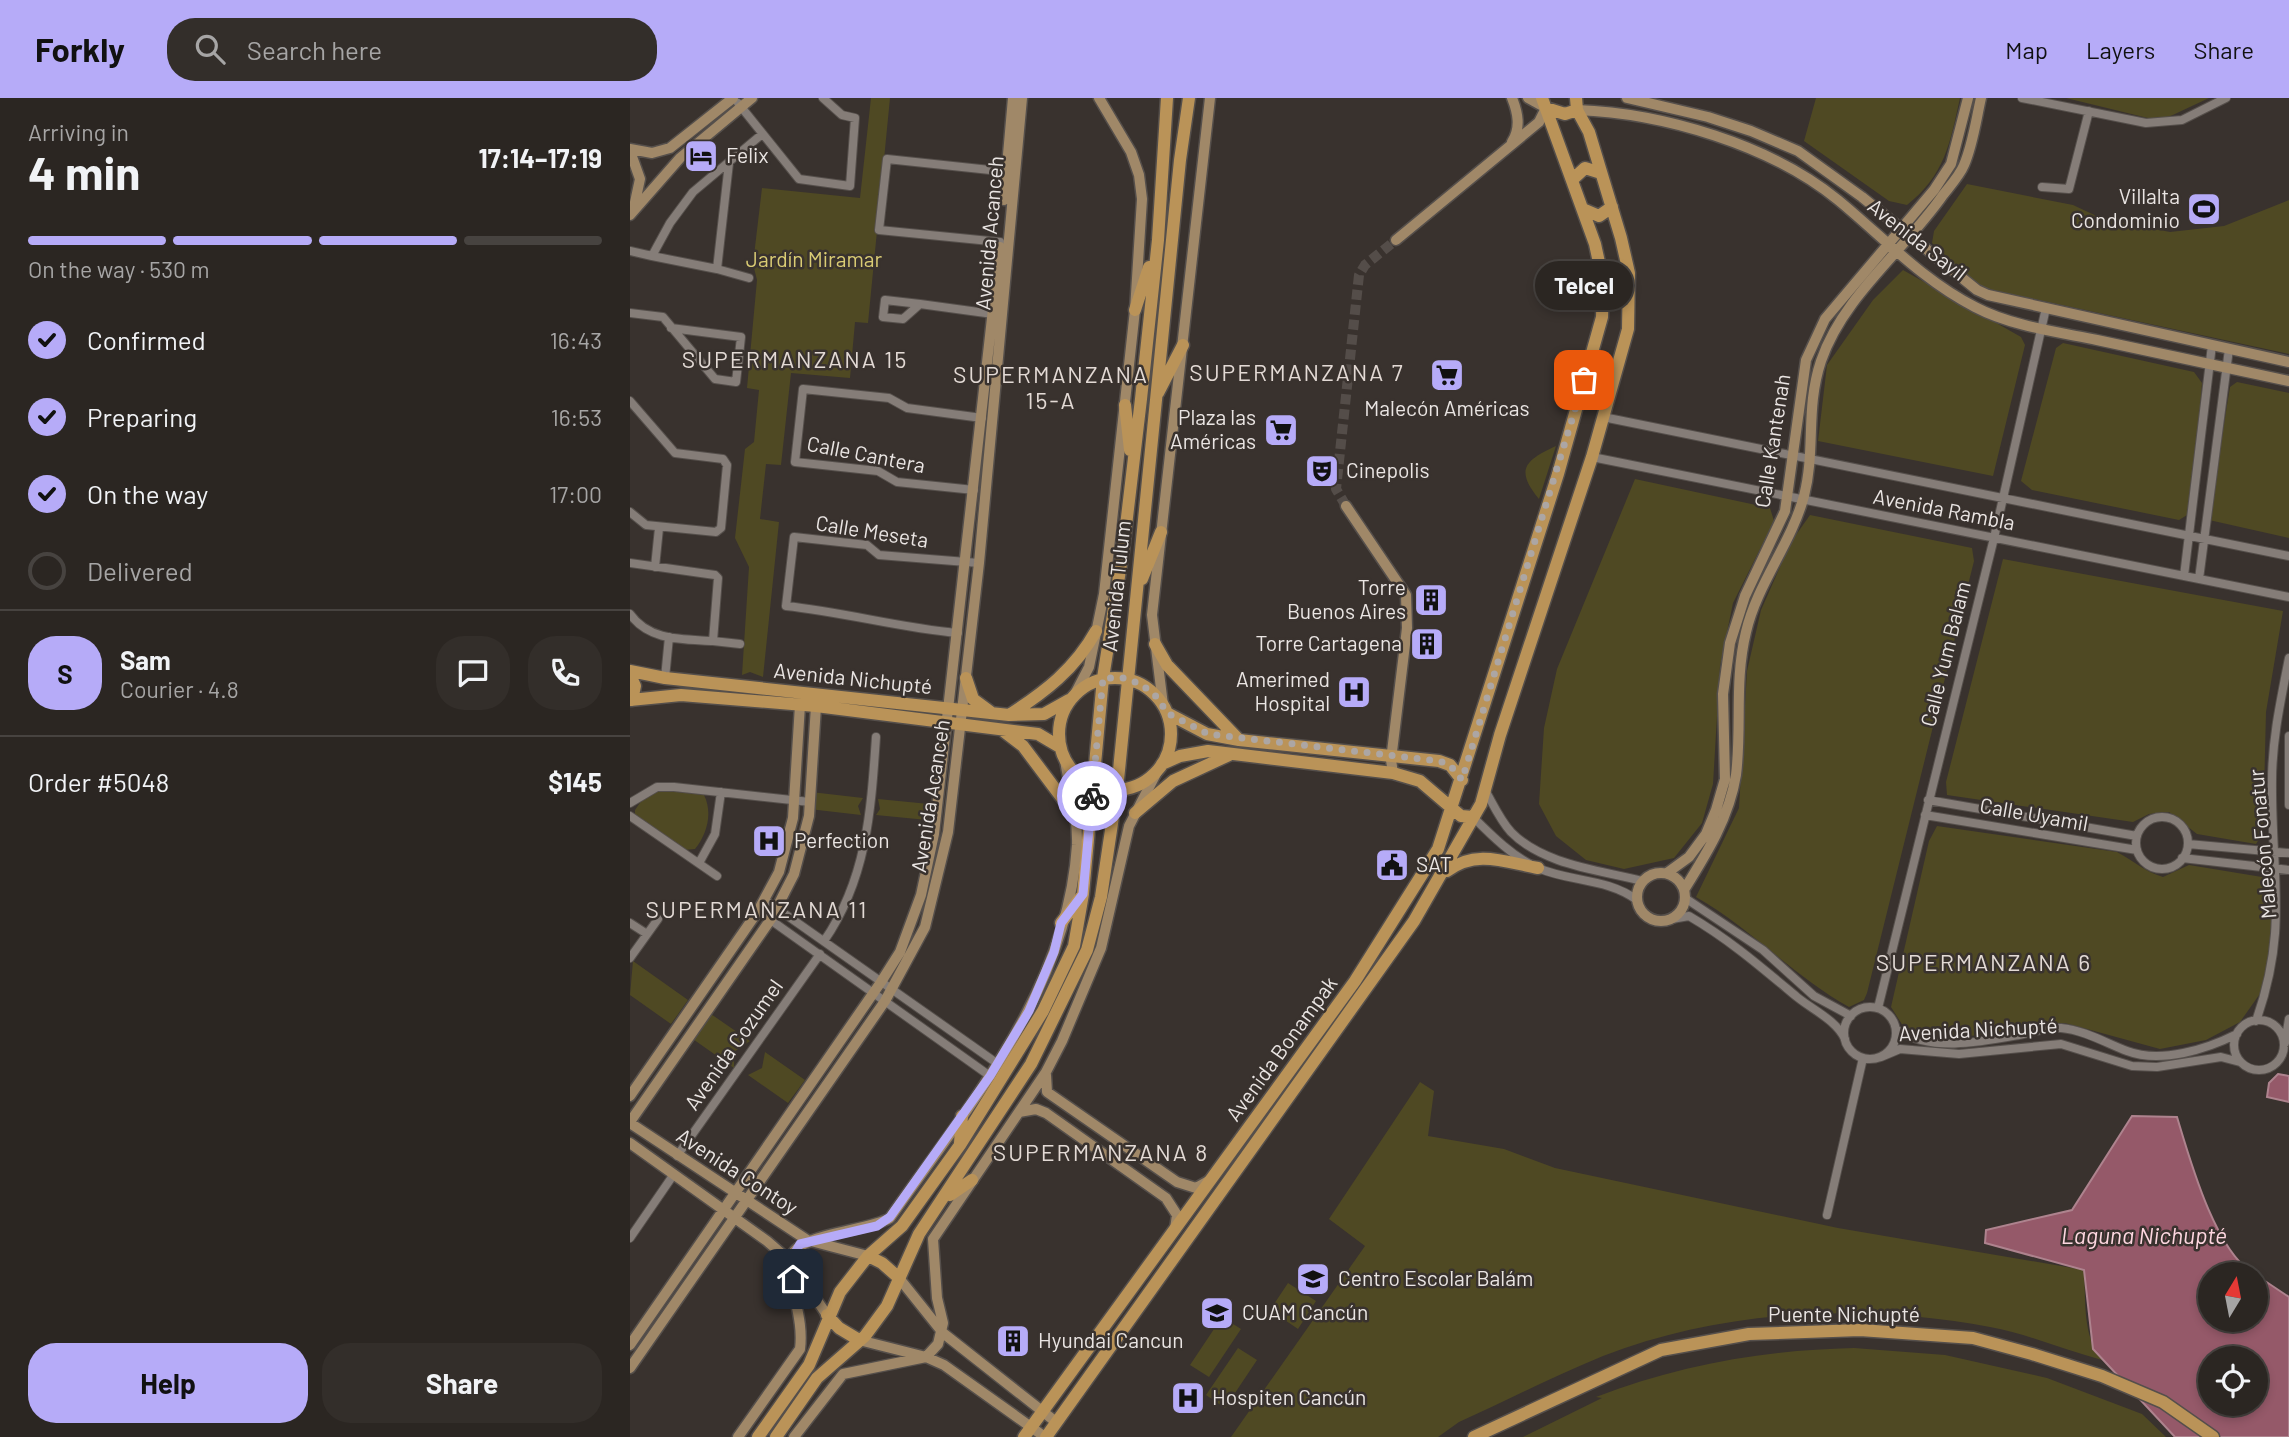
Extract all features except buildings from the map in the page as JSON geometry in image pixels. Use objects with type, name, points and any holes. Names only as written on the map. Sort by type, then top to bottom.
[{"type":"main road","name":"Avenida Tulum","points":[[827,1315],[840,1292],[868,1256],[902,1226],[960,1145],[1043,1011],[1074,946],[1083,894],[1103,678],[1132,474],[1158,240],[1167,98]]},
{"type":"main road","name":"Avenida Tulum","points":[[859,1340],[887,1306],[934,1210],[1031,1064],[1087,950],[1101,897],[1117,790],[1154,400],[1189,98]]},
{"type":"main road","points":[[1103,678],[1127,679],[1150,690],[1165,709],[1192,729],[1239,740],[1439,761],[1450,765],[1462,780],[1475,782],[1485,790],[1500,736],[1592,457],[1628,329],[1630,308],[1629,273],[1589,132],[1576,104],[1565,114],[1544,103]]},
{"type":"main road","points":[[1462,780],[1558,474],[1602,317],[1603,281],[1585,210],[1544,103]]},
{"type":"main road","points":[[1573,179],[1585,167],[1601,173]]},
{"type":"main road","points":[[1585,210],[1599,216],[1612,207]]},
{"type":"main road","points":[[1135,310],[1158,240]]},
{"type":"main road","points":[[1154,400],[1183,345]]},
{"type":"main road","points":[[1125,405],[1132,474]]},
{"type":"main road","points":[[1138,589],[1161,532]]},
{"type":"main road","points":[[1009,715],[1065,674],[1083,654],[1096,631]]},
{"type":"main road","points":[[1155,644],[1167,665],[1239,740]]},
{"type":"main road","points":[[630,673],[635,686],[631,700]]},
{"type":"main road","name":"Avenida Nichupté","points":[[630,673],[1009,715],[1044,714],[1103,678]]},
{"type":"main road","points":[[663,696],[660,687],[664,678]]},
{"type":"main road","points":[[966,678],[973,699],[992,713]]},
{"type":"main road","name":"Avenida Nichupté","points":[[631,700],[663,696],[816,706],[1038,734],[1060,747]]},
{"type":"main road","points":[[1073,696],[1059,722],[1060,747],[1065,760],[1076,774],[1093,785],[1117,790],[1142,783],[1160,766],[1182,755],[1208,751],[1393,773],[1420,781],[1461,816],[1473,817]]},
{"type":"main road","points":[[1160,766],[1171,739],[1165,709]]},
{"type":"main road","points":[[1478,728],[1486,741],[1500,736]]},
{"type":"main road","points":[[1002,730],[1023,746],[1074,814]]},
{"type":"main road","points":[[1135,813],[1173,782],[1236,755]]},
{"type":"main road","name":"Avenida Bonampak","points":[[1028,1432],[1387,934],[1438,849],[1450,807],[1462,780]]},
{"type":"main road","name":"Avenida Bonampak","points":[[1045,1437],[1360,998],[1444,873],[1485,790]]},
{"type":"main road","points":[[1444,873],[1458,863],[1477,857],[1538,868]]},
{"type":"main road","points":[[1061,923],[1083,894]]},
{"type":"main road","points":[[960,1145],[962,1116]]},
{"type":"main road","points":[[934,1210],[972,1180]]},
{"type":"main road","points":[[868,1256],[892,1269],[899,1278]]},
{"type":"main road","points":[[757,1436],[809,1365],[827,1315],[839,1328],[859,1340],[817,1378],[776,1437]]},
{"type":"main road","name":"Puente Nichupté","points":[[1474,1437],[1578,1386],[1661,1350],[1749,1334],[1860,1330],[1973,1338],[2032,1354],[2102,1377],[2163,1402],[2213,1437]]},
{"type":"street","points":[[631,215],[640,180],[630,150],[652,153],[670,148],[736,101],[752,98]]},
{"type":"street","points":[[736,101],[799,179],[850,186],[855,118],[842,115],[822,98]]},
{"type":"street","name":"Avenida Acanceh","points":[[630,1368],[885,1002],[908,962],[934,897],[948,832],[979,563],[1010,172],[1012,98]]},
{"type":"street","name":"Avenida Acanceh","points":[[630,1345],[881,982],[900,951],[921,895],[934,834],[1000,242],[1022,98]]},
{"type":"street","name":"Avenida Tulum","points":[[1073,696],[1089,667],[1104,594],[1135,310],[1142,199],[1139,175],[1131,152],[1099,98]]},
{"type":"street","name":"Avenida Tulum","points":[[1165,709],[1152,615],[1183,345],[1198,184],[1210,98]]},
{"type":"street","points":[[1506,151],[1517,135],[1518,118],[1512,98]]},
{"type":"street","points":[[1396,240],[1539,122],[1544,103],[1528,98]]},
{"type":"street","name":"Avenida Sayil","points":[[1627,98],[1751,131],[1798,151],[1912,236],[1977,290],[1988,295],[2289,362]]},
{"type":"street","name":"Calle Kantenah","points":[[1667,873],[1689,857],[1706,834],[1725,779],[1723,694],[1730,643],[1745,596],[1785,511],[1797,405],[1806,360],[1825,318],[1934,190],[1951,164],[1968,98]]},
{"type":"street","name":"Calle Kantenah","points":[[1685,894],[1714,843],[1736,774],[1737,682],[1746,631],[1803,499],[1811,459],[1810,408],[1821,360],[1847,313],[1912,236],[1964,166],[1981,98]]},
{"type":"street","points":[[2022,98],[2146,122],[2182,120],[2227,98]]},
{"type":"street","points":[[631,215],[680,158],[736,101]]},
{"type":"street","name":"Avenida Sayil","points":[[1576,104],[1728,140],[1785,165],[1838,200],[1940,287],[1978,309],[2042,329],[2289,380]]},
{"type":"street","points":[[1660,122],[1662,106]]},
{"type":"street","points":[[2042,187],[2069,189],[2089,111]]},
{"type":"street","points":[[652,256],[670,223],[693,192],[761,135]]},
{"type":"street","points":[[1000,242],[879,230],[887,159],[1010,172]]},
{"type":"street","points":[[717,269],[729,163]]},
{"type":"street","points":[[630,251],[749,278]]},
{"type":"street","points":[[920,304],[993,314]]},
{"type":"street","name":"Calle Yum Balam","points":[[1878,1008],[1994,538],[2046,308]]},
{"type":"street","points":[[630,313],[663,317],[671,327],[715,379],[736,382],[741,337],[671,327]]},
{"type":"street","points":[[2184,576],[2213,345]]},
{"type":"street","points":[[2199,579],[2229,348]]},
{"type":"street","name":"Calle Cantera","points":[[974,490],[897,482],[878,471],[795,462],[803,389],[889,398],[907,408],[982,418]]},
{"type":"street","points":[[630,401],[676,453],[723,459],[727,465],[721,528],[716,531],[659,528],[646,525],[630,512]]},
{"type":"street","points":[[1797,405],[1810,408]]},
{"type":"street","name":"Avenida Rambla","points":[[1603,417],[2289,556]]},
{"type":"street","name":"Avenida Rambla","points":[[1592,457],[2289,597]]},
{"type":"street","points":[[2195,488],[2210,490]]},
{"type":"street","points":[[1346,506],[1406,594],[1407,628],[1392,757],[1393,773]]},
{"type":"street","points":[[655,567],[659,528]]},
{"type":"street","name":"Calle Meseta","points":[[958,633],[864,619],[845,612],[786,606],[794,537],[867,545],[879,555],[979,563]]},
{"type":"street","points":[[1769,542],[1780,550]]},
{"type":"street","points":[[630,563],[715,575],[718,578],[713,641]]},
{"type":"street","points":[[630,614],[639,627],[669,637],[740,644]]},
{"type":"street","points":[[664,678],[669,637]]},
{"type":"street","name":"Malecón Fonatur","points":[[2286,902],[2285,853],[2272,783],[2278,711],[2289,658]]},
{"type":"street","points":[[630,1096],[765,900],[788,845],[795,800],[800,705]]},
{"type":"street","points":[[630,1122],[771,919],[794,874],[803,846],[810,802],[816,706]]},
{"type":"street","name":"Malecón Fonatur","points":[[2289,736],[2289,805]]},
{"type":"street","points":[[824,942],[840,919],[865,851],[876,737]]},
{"type":"street","points":[[1236,755],[1239,740]]},
{"type":"street","points":[[738,1437],[800,1349],[803,1332],[790,1261],[795,1249],[807,1240],[877,1226],[890,1217],[990,1076],[1029,1011],[1054,952],[1077,844],[1065,760]]},
{"type":"street","points":[[794,1437],[843,1374],[926,1357],[938,1344],[943,1333],[931,1245],[935,1233],[1046,1072],[1079,1003],[1101,948],[1112,908],[1124,840],[1160,766]]},
{"type":"street","points":[[630,803],[657,787],[810,802]]},
{"type":"street","points":[[1485,790],[1502,821],[1529,846],[1548,855],[1642,881],[1657,873],[1667,873],[1675,877],[1685,894],[1763,950],[1814,996],[1851,1016]]},
{"type":"street","points":[[699,863],[715,834],[721,792]]},
{"type":"street","name":"Calle Uyamil","points":[[1928,800],[2137,836]]},
{"type":"street","points":[[1996,826],[1998,811]]},
{"type":"street","name":"Calle Uyamil","points":[[1925,815],[2137,850]]},
{"type":"street","points":[[630,816],[717,876]]},
{"type":"street","points":[[1473,817],[1490,835],[1538,868],[1593,881],[1627,893],[1637,900]]},
{"type":"street","points":[[2153,819],[2170,819],[2184,830],[2188,844],[2182,858],[2170,868],[2161,869],[2146,864],[2137,850],[2137,836],[2153,819]]},
{"type":"street","points":[[2188,844],[2285,853]]},
{"type":"street","points":[[2250,865],[2252,850]]},
{"type":"street","points":[[2182,858],[2286,869]]},
{"type":"street","points":[[1593,881],[1595,868]]},
{"type":"street","points":[[1642,881],[1637,900],[1641,911],[1648,918],[1656,921],[1689,916],[1757,961],[1797,996],[1840,1028],[1845,1039],[1854,1054],[1863,1058],[1881,1057],[1892,1047],[1898,1030],[1891,1017],[1878,1008],[1865,1008],[1851,1016],[1846,1023],[1845,1039]]},
{"type":"street","points":[[1672,919],[1684,906],[1685,894]]},
{"type":"street","points":[[765,900],[998,1064]]},
{"type":"street","points":[[758,911],[990,1076]]},
{"type":"street","points":[[630,958],[658,919]]},
{"type":"street","points":[[630,923],[647,934]]},
{"type":"street","points":[[1757,961],[1763,950]]},
{"type":"street","name":"Avenida Cozumel","points":[[677,1156],[820,954]]},
{"type":"street","points":[[2256,1021],[2278,981]]},
{"type":"street","points":[[2284,1046],[2280,1032],[2274,1026],[2256,1021],[2247,1023],[2237,1034],[2235,1051],[2240,1062],[2255,1070],[2269,1068],[2278,1062],[2284,1046],[2289,1019]]},
{"type":"street","name":"Avenida Nichupté","points":[[1898,1030],[1923,1041],[1936,1042],[1984,1041],[2059,1028],[2077,1031],[2132,1053],[2182,1053],[2220,1043],[2237,1034]]},
{"type":"street","points":[[1936,1042],[1937,1054]]},
{"type":"street","name":"Avenida Nichupté","points":[[1881,1057],[1900,1049],[1937,1054],[1990,1052],[2061,1044],[2132,1066],[2183,1064],[2221,1057],[2240,1062]]},
{"type":"street","points":[[2182,1053],[2183,1064]]},
{"type":"street","points":[[1827,1215],[1863,1058]]},
{"type":"street","points":[[1046,1072],[1045,1086],[1055,1097],[1177,1182],[1196,1188],[1214,1176]]},
{"type":"street","points":[[1046,1113],[1045,1103],[1055,1097]]},
{"type":"street","points":[[1020,1111],[1036,1109],[1046,1113],[1166,1198],[1177,1215],[1178,1224],[1171,1237]]},
{"type":"street","name":"Avenida Contoy","points":[[630,1122],[733,1194],[807,1240],[868,1256]]},
{"type":"street","name":"Avenida Contoy","points":[[630,1143],[734,1217],[790,1261],[827,1315]]},
{"type":"street","points":[[630,1238],[674,1174]]},
{"type":"street","points":[[1166,1198],[1178,1195],[1177,1182]]},
{"type":"street","points":[[899,1278],[943,1333],[1056,1423]]},
{"type":"street","points":[[859,1340],[926,1357],[944,1365],[1013,1414],[1028,1432],[1045,1437]]},
{"type":"street","points":[[1013,1414],[1022,1408],[1023,1397]]},
{"type":"green space","name":"Jardín Miramar","points":[[871,98],[890,98],[868,323],[855,322],[850,378],[791,373],[781,465],[766,464],[760,519],[779,522],[763,677],[750,672],[742,675],[749,567],[735,538],[745,449],[754,442],[759,390],[747,388],[757,280],[753,264],[762,188],[860,198]]},
{"type":"green space","points":[[1816,98],[1960,98],[1949,144],[1938,170],[1920,194],[1907,205],[1889,201],[1804,141]]},
{"type":"green space","points":[[2066,98],[2209,98],[2160,121]]},
{"type":"green space","points":[[1967,184],[2073,205],[2103,219],[2170,232],[2224,226],[2289,200],[2289,354],[1979,287],[1932,243],[1934,231]]},
{"type":"green space","points":[[1903,270],[2021,337],[2025,345],[1993,476],[1818,441],[1827,365],[1873,300]]},
{"type":"green space","points":[[2063,343],[2194,372],[2202,383],[2192,512],[2179,520],[2032,490],[2021,481],[2056,348]]},
{"type":"green space","points":[[2237,382],[2289,393],[2289,538],[2209,520],[2230,387]]},
{"type":"green space","points":[[1556,446],[1539,499],[1527,480],[1527,466],[1537,456]]},
{"type":"green space","points":[[1635,479],[1770,508],[1774,521],[1733,603],[1720,666],[1713,784],[1702,823],[1674,858],[1624,869],[1586,860],[1556,836],[1539,804],[1544,728],[1557,669]]},
{"type":"green space","points":[[1810,515],[1972,548],[1974,561],[1867,993],[1864,1000],[1849,1007],[1809,981],[1735,923],[1696,897],[1739,808],[1747,671],[1761,610],[1791,542]]},
{"type":"green space","points":[[2003,559],[2283,611],[2266,712],[2263,833],[2256,844],[2197,834],[2169,812],[2149,814],[2133,822],[1947,795],[1946,782]]},
{"type":"green space","points":[[660,790],[704,795],[708,809],[707,823],[703,837],[695,849],[684,850],[635,816],[635,810],[644,797]]},
{"type":"green space","points":[[811,792],[863,798],[858,806],[861,815],[809,809]]},
{"type":"green space","points":[[878,799],[929,804],[927,820],[876,815],[880,809]]},
{"type":"green space","points":[[1937,826],[2117,852],[2163,877],[2189,865],[2268,878],[2274,962],[2264,988],[2240,1022],[2206,1040],[2160,1049],[2065,1023],[2041,1023],[1988,1034],[1923,1041],[1903,1026],[1891,1007],[1929,841]]},
{"type":"green space","points":[[633,961],[688,1000],[671,1024],[630,995]]},
{"type":"green space","points":[[708,1012],[750,1041],[734,1052],[734,1068],[690,1037]]},
{"type":"green space","points":[[765,1052],[805,1080],[788,1103],[748,1075],[762,1068]]},
{"type":"green space","points":[[1420,1082],[1434,1091],[1428,1136],[1504,1149],[1555,1168],[1838,1228],[2084,1270],[2088,1329],[2102,1360],[2004,1330],[1942,1319],[1844,1313],[1794,1315],[1697,1328],[1649,1340],[1603,1356],[1549,1380],[1459,1422],[1438,1437],[1231,1437],[1365,1246],[1329,1219]]},
{"type":"green space","points":[[1288,1283],[1316,1301],[1298,1329],[1270,1310]]},
{"type":"green space","points":[[1222,1317],[1241,1329],[1209,1377],[1190,1365]]},
{"type":"green space","points":[[1238,1348],[1257,1360],[1225,1408],[1206,1395]]},
{"type":"green space","points":[[1854,1348],[1945,1355],[2047,1378],[2142,1414],[2166,1437],[1523,1437],[1602,1398],[1596,1397],[1659,1376],[1755,1356]]},
{"type":"water","points":[[2278,1074],[2289,1076],[2289,1102],[2267,1097],[2269,1083]]},
{"type":"water","name":"Laguna Nichupté","points":[[2132,1116],[2177,1117],[2206,1203],[2227,1246],[2240,1262],[2198,1262],[2198,1332],[2268,1332],[2268,1283],[2289,1297],[2289,1437],[2175,1437],[2093,1349],[2084,1270],[1985,1243],[1986,1230],[2072,1210]]},
{"type":"tunnel","points":[[1346,506],[1336,489],[1359,275],[1365,265],[1396,240]]},
{"type":"way so far","points":[[1092,796],[1103,678],[1115,677],[1141,684],[1158,698],[1167,713],[1192,729],[1208,734],[1239,740],[1392,757],[1424,758],[1450,765],[1462,780],[1489,683],[1558,474],[1584,380]]},
{"type":"place","name":"Felix","points":[[701,156]]},
{"type":"place","name":"Villalta Condominio","points":[[2204,209]]},
{"type":"place","name":"Malecón Américas","points":[[1447,375]]},
{"type":"place","name":"Telcel","points":[[1584,380]]},
{"type":"place","name":"Plaza las Américas","points":[[1281,430]]},
{"type":"place","name":"Cinepolis","points":[[1322,471]]},
{"type":"place","name":"Torre Buenos Aires","points":[[1431,600]]},
{"type":"place","name":"Torre Cartagena","points":[[1427,644]]},
{"type":"place","name":"Amerimed Hospital","points":[[1354,692]]},
{"type":"place","name":"Perfection","points":[[769,841]]},
{"type":"place","name":"SAT","points":[[1392,865]]},
{"type":"place","name":"Centro Escolar Balám","points":[[1313,1279]]},
{"type":"place","name":"CUAM Cancún","points":[[1217,1313]]},
{"type":"place","name":"Hyundai Cancun","points":[[1013,1341]]},
{"type":"place","name":"Hospiten Cancún","points":[[1188,1398]]},
{"type":"district","name":"SUPERMANZANA 15","points":[[795,360]]},
{"type":"district","name":"SUPERMANZANA 7","points":[[1297,373]]},
{"type":"district","name":"SUPERMANZANA 15-A","points":[[1051,388]]},
{"type":"district","name":"SUPERMANZANA 11","points":[[757,910]]},
{"type":"district","name":"SUPERMANZANA 6","points":[[1984,963]]},
{"type":"district","name":"SUPERMANZANA 8","points":[[1101,1153]]},
{"type":"route","points":[[793,1279],[790,1261],[800,1244],[807,1240],[877,1226],[890,1217],[1004,1054],[1029,1011],[1054,952],[1061,923],[1083,894],[1092,796]]}]
